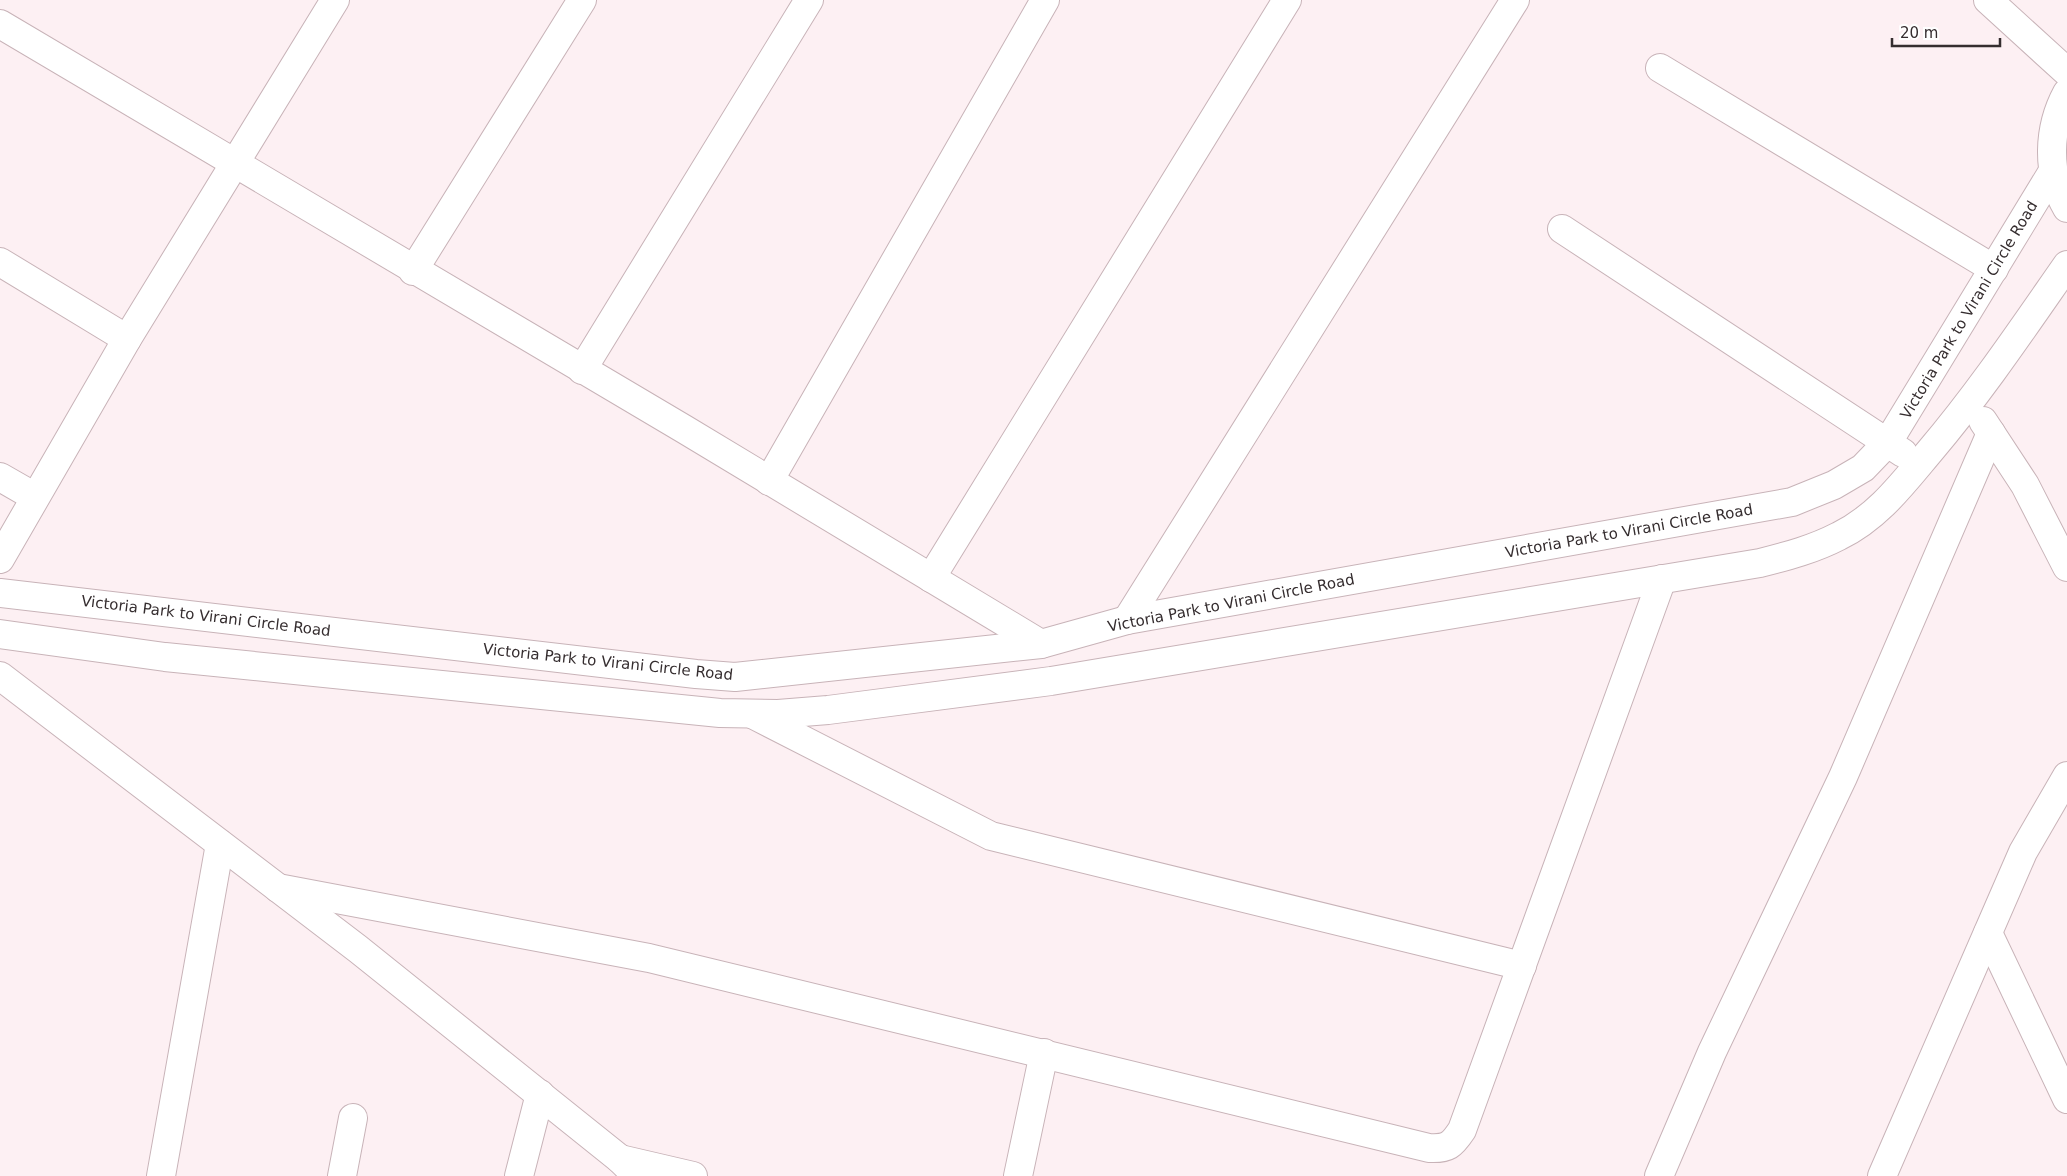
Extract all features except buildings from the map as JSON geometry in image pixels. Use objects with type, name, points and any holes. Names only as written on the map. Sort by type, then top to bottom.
[{"type":"street","points":[[0,559],[127,339],[335,0]]},
{"type":"street","points":[[413,271],[582,0]]},
{"type":"street","points":[[582,370],[809,0]]},
{"type":"street","points":[[769,481],[1045,0]]},
{"type":"street","points":[[931,578],[1287,0]]},
{"type":"street","points":[[1127,620],[1515,0]]},
{"type":"street","points":[[1988,0],[2067,72]]},
{"type":"street","points":[[0,24],[1041,644]]},
{"type":"street","points":[[1660,68],[1994,269]]},
{"type":"street","points":[[2067,92],[2059,107],[2052,139],[2053,171],[2067,208]]},
{"type":"street","name":"Victoria Park to Virani Circle Road","points":[[0,593],[735,677],[1041,644],[1127,620],[1792,502],[1834,485],[1863,468],[1888,442],[2053,171]]},
{"type":"street","points":[[1562,229],[1919,464]]},
{"type":"street","points":[[0,262],[127,339]]},
{"type":"street","points":[[0,634],[165,657],[720,713],[778,714],[828,710],[1092,675],[1760,563],[1805,551],[1840,536],[1875,513],[1900,488],[1971,402],[2067,265]]},
{"type":"street","points":[[1971,402],[2025,486],[2067,567]]},
{"type":"street","points":[[1659,1176],[1712,1052],[1843,777],[1991,432]]},
{"type":"street","points":[[0,477],[36,497]]},
{"type":"street","points":[[278,888],[648,958],[1429,1148],[1443,1149],[1454,1142],[1462,1130],[1662,579]]},
{"type":"street","points":[[880,662],[887,702]]},
{"type":"street","points":[[0,676],[278,888],[540,1094],[629,1168],[693,1176]]},
{"type":"street","points":[[750,713],[991,836],[1522,966]]},
{"type":"street","points":[[1882,1176],[2023,852],[2067,776]]},
{"type":"street","points":[[161,1176],[220,844]]},
{"type":"street","points":[[1988,934],[2067,1099]]},
{"type":"street","points":[[1018,1176],[1044,1053]]},
{"type":"street","points":[[519,1176],[540,1094]]},
{"type":"street","points":[[342,1176],[353,1118]]}]
